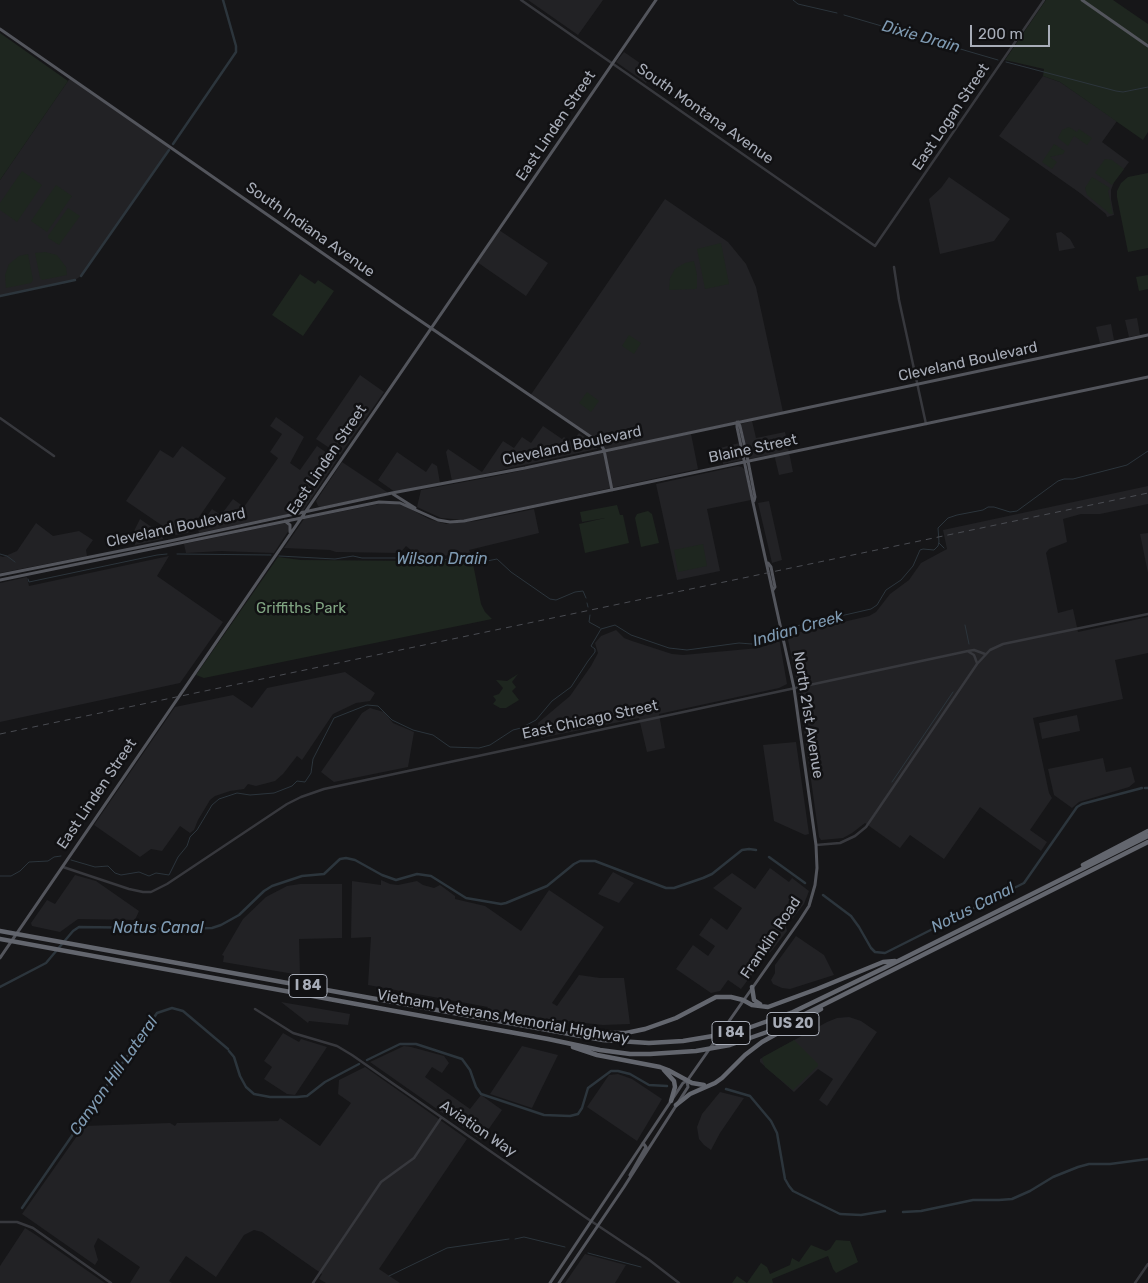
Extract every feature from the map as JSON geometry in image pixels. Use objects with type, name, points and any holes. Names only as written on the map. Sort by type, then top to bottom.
[{"type":"highway","points":[[1039,890],[1148,831]]},
{"type":"highway","name":"Vietnam Veterans Memorial Highway","points":[[0,932],[603,1040],[666,1042],[708,1038],[751,1028],[793,1012],[1148,836]]},
{"type":"highway","name":"Vietnam Veterans Memorial Highway","points":[[1,940],[600,1050],[630,1054],[696,1051],[730,1045],[767,1032],[1148,842]]},
{"type":"highway","name":"US 20","points":[[743,1000],[752,1005],[768,1006],[817,989],[883,962],[898,961]]},
{"type":"highway","points":[[752,987],[754,1000],[758,1004],[779,1002]]},
{"type":"highway","name":"US 20","points":[[676,1105],[690,1094],[722,1078],[745,1055],[762,1042],[846,994]]},
{"type":"highway","points":[[550,1030],[590,1034],[626,1033],[661,1024],[716,997],[724,996],[743,1000]]},
{"type":"highway","points":[[548,1039],[597,1055],[660,1067],[692,1083],[706,1085]]},
{"type":"highway","points":[[660,1067],[674,1081],[675,1087],[671,1101]]},
{"type":"main road","name":"East Linden Street","points":[[0,958],[656,0]]},
{"type":"main road","points":[[1082,0],[1148,46]]},
{"type":"main road","name":"South Indiana Avenue","points":[[0,29],[600,443],[604,450]]},
{"type":"main road","name":"Cleveland Boulevard","points":[[0,575],[304,513],[1148,335]]},
{"type":"main road","name":"Blaine Street","points":[[364,504],[390,502],[417,510],[438,520],[455,522],[1148,377]]},
{"type":"main road","name":"North 21st Avenue","points":[[737,422],[767,563],[771,567],[775,587],[773,590],[794,688],[816,845]]},
{"type":"main road","points":[[604,450],[612,490]]},
{"type":"main road","points":[[404,500],[402,496],[405,491]]},
{"type":"main road","points":[[392,494],[417,510]]},
{"type":"main road","points":[[314,499],[314,506],[320,509]]},
{"type":"main road","name":"Cleveland Boulevard","points":[[0,580],[364,504]]},
{"type":"main road","points":[[285,520],[290,525],[290,534]]},
{"type":"main road","name":"Franklin Road","points":[[591,1222],[683,1083],[687,1081],[809,906],[816,878],[816,845]]},
{"type":"main road","name":"Franklin Road","points":[[598,1226],[688,1087],[687,1081]]},
{"type":"main road","points":[[629,1180],[632,1169],[646,1147],[643,1143]]},
{"type":"main road","name":"US 20","points":[[550,1283],[591,1222]]},
{"type":"main road","name":"US 20","points":[[560,1283],[598,1226]]},
{"type":"street","name":"South Montana Avenue","points":[[521,0],[875,246]]},
{"type":"street","name":"East Logan Street","points":[[875,246],[1044,0]]},
{"type":"street","points":[[894,267],[899,300],[926,424]]},
{"type":"street","points":[[0,418],[54,456]]},
{"type":"street","points":[[816,845],[840,843],[856,836],[866,827],[977,664],[990,650],[1003,644],[1148,614]]},
{"type":"street","name":"East Chicago Street","points":[[62,866],[129,889],[151,892],[167,884],[287,804],[312,792],[384,775],[974,650],[986,654]]},
{"type":"street","points":[[968,652],[974,655],[977,664]]},
{"type":"street","name":"Aviation Way","points":[[255,1008],[293,1033],[337,1046],[352,1054],[591,1222],[648,1259],[679,1283]]},
{"type":"street","points":[[313,1283],[381,1182],[414,1158],[441,1117]]},
{"type":"street","points":[[0,1222],[16,1222],[33,1228],[111,1283]]},
{"type":"street","points":[[1135,1283],[1148,1264]]},
{"type":"shaded area","points":[[528,0],[603,0],[578,35]]},
{"type":"shaded area","points":[[624,52],[653,72],[646,83],[616,62]]},
{"type":"shaded area","points":[[1043,76],[1060,82],[1117,121],[1102,142],[1129,162],[1114,182],[1111,190],[1114,215],[1107,217],[1106,214],[1080,193],[999,136]]},
{"type":"shaded area","points":[[70,78],[171,147],[81,276],[66,283],[0,296],[0,180]]},
{"type":"shaded area","points":[[949,177],[1010,219],[994,241],[940,254],[929,199]]},
{"type":"shaded area","points":[[665,199],[728,242],[746,264],[756,287],[783,412],[604,450],[602,446],[530,396]]},
{"type":"shaded area","points":[[499,230],[548,263],[526,296],[477,262]]},
{"type":"shaded area","points":[[1061,232],[1070,239],[1075,248],[1059,251],[1056,233]]},
{"type":"shaded area","points":[[1137,318],[1140,335],[1129,337],[1125,320]]},
{"type":"shaded area","points":[[1111,324],[1114,340],[1100,343],[1096,327]]},
{"type":"shaded area","points":[[360,375],[384,392],[340,455],[316,439]]},
{"type":"shaded area","points":[[276,417],[304,437],[290,463],[300,470],[317,446],[337,460],[303,511],[199,533],[198,529],[212,509],[221,515],[233,499],[244,507],[278,458],[270,452],[282,434],[270,426]]},
{"type":"shaded area","points":[[752,421],[756,438],[785,432],[793,472],[779,475],[774,454],[749,459],[741,424]]},
{"type":"shaded area","points":[[543,426],[562,439],[564,437],[572,442],[579,433],[597,446],[597,449],[452,481],[446,452],[448,449],[482,472],[503,441],[514,448],[522,437],[531,443]]},
{"type":"shaded area","points":[[691,434],[698,469],[464,520],[441,518],[417,507],[421,490],[496,476]]},
{"type":"shaded area","points":[[739,443],[742,460],[723,464],[720,448]]},
{"type":"shaded area","points":[[182,446],[226,478],[188,533],[176,535],[126,501],[160,450],[173,458]]},
{"type":"shaded area","points":[[397,452],[426,472],[432,463],[437,466],[440,483],[395,492],[378,480]]},
{"type":"shaded area","points":[[342,462],[387,493],[321,507],[318,506],[316,501]]},
{"type":"shaded area","points":[[738,466],[745,470],[751,500],[707,509],[720,571],[677,580],[656,484]]},
{"type":"shaded area","points":[[1148,486],[1148,504],[1100,514],[1081,514],[1063,519],[1067,542],[1049,549],[1046,553],[1058,613],[1073,609],[1078,632],[1148,617],[1148,653],[1115,660],[1123,699],[1033,718],[1049,793],[1052,798],[1030,830],[1047,842],[1041,851],[980,807],[944,859],[910,835],[900,848],[865,823],[843,838],[821,840],[819,837],[798,687],[787,635],[869,616],[876,612],[890,594],[909,580],[921,563],[947,549],[943,530]]},
{"type":"shaded area","points":[[769,501],[782,560],[772,563],[758,503]]},
{"type":"shaded area","points":[[379,504],[405,506],[429,519],[446,524],[476,521],[534,509],[539,533],[469,550],[471,554],[466,555],[417,555],[406,546],[400,553],[336,552],[330,550],[284,548],[304,519]]},
{"type":"shaded area","points":[[140,519],[163,535],[163,539],[135,545],[134,531]]},
{"type":"shaded area","points":[[36,523],[53,536],[79,531],[93,540],[86,550],[87,556],[0,573],[0,556],[3,557],[17,551]]},
{"type":"shaded area","points":[[285,523],[290,527],[289,530],[274,553],[221,551],[186,553],[184,544]]},
{"type":"shaded area","points":[[1148,533],[1148,573],[1140,534]]},
{"type":"shaded area","points":[[169,556],[157,576],[223,622],[180,683],[0,722],[0,583],[27,577],[29,586]]},
{"type":"shaded area","points":[[616,630],[624,638],[632,641],[672,654],[683,655],[759,648],[779,638],[787,684],[779,688],[659,714],[665,748],[647,752],[639,718],[541,738],[538,723],[570,696],[598,653],[595,643],[601,636]]},
{"type":"shaded area","points":[[345,672],[375,693],[370,701],[356,703],[333,714],[302,760],[297,756],[275,781],[256,786],[248,784],[244,789],[215,796],[210,800],[194,830],[190,833],[180,826],[162,851],[151,849],[140,857],[94,825],[175,707],[233,695],[252,708],[267,688]]},
{"type":"shaded area","points":[[370,708],[384,712],[393,723],[414,732],[408,767],[334,782],[321,772],[362,713]]},
{"type":"shaded area","points":[[1077,715],[1080,731],[1042,739],[1039,723]]},
{"type":"shaded area","points":[[796,742],[809,834],[805,835],[774,821],[763,745]]},
{"type":"shaded area","points":[[1103,758],[1106,772],[1131,767],[1135,782],[1129,787],[1079,802],[1072,808],[1054,795],[1048,769]]},
{"type":"shaded area","points":[[770,868],[789,882],[792,878],[809,891],[804,904],[786,927],[787,931],[741,989],[728,980],[720,991],[711,993],[676,969],[693,945],[708,956],[715,946],[699,935],[711,918],[727,930],[742,908],[713,888],[732,873],[755,889]]},
{"type":"shaded area","points":[[613,872],[634,883],[619,903],[598,894]]},
{"type":"shaded area","points":[[75,875],[96,881],[139,911],[135,920],[78,919],[60,932],[32,926],[31,923],[47,900],[55,904]]},
{"type":"shaded area","points":[[381,880],[398,885],[417,881],[434,888],[440,885],[455,896],[455,899],[485,906],[521,931],[549,890],[604,927],[552,1003],[557,1006],[579,975],[600,978],[624,978],[630,1024],[603,1025],[486,1010],[488,1007],[368,985],[371,937],[351,938],[352,881],[381,885]]},
{"type":"shaded area","points":[[300,884],[342,884],[342,938],[299,939],[300,975],[223,962],[224,956],[222,955],[243,919],[266,897],[287,886]]},
{"type":"shaded area","points":[[796,936],[824,955],[834,975],[790,989],[773,984],[771,980],[775,973],[775,965]]},
{"type":"shaded area","points":[[281,1002],[350,1014],[348,1025],[309,1021],[308,1023]]},
{"type":"shaded area","points":[[849,1017],[861,1021],[877,1032],[827,1106],[819,1100],[833,1079],[818,1069],[794,1092],[760,1062],[760,1059],[827,1022],[837,1018]]},
{"type":"shaded area","points":[[283,1033],[299,1042],[301,1039],[327,1047],[295,1095],[287,1094],[264,1079],[272,1067],[264,1061]]},
{"type":"shaded area","points":[[404,1046],[444,1056],[449,1063],[442,1073],[432,1067],[425,1077],[470,1109],[481,1095],[502,1110],[481,1140],[370,1062]]},
{"type":"shaded area","points":[[522,1046],[558,1055],[532,1108],[490,1094]]},
{"type":"shaded area","points":[[365,1067],[467,1139],[379,1269],[400,1283],[326,1283],[319,1279],[322,1274],[262,1232],[254,1230],[244,1235],[216,1277],[186,1256],[169,1281],[172,1283],[130,1283],[140,1267],[98,1238],[94,1246],[98,1260],[95,1265],[22,1214],[84,1126],[170,1123],[175,1126],[177,1123],[278,1121],[280,1118],[320,1146],[351,1103],[338,1094],[339,1080]]},
{"type":"shaded area","points":[[618,1074],[632,1079],[662,1099],[637,1141],[587,1107],[609,1075]]},
{"type":"shaded area","points":[[720,1092],[744,1098],[720,1133],[711,1150],[699,1139],[697,1127],[702,1114]]},
{"type":"shaded area","points":[[25,1228],[105,1283],[0,1283],[0,1266]]},
{"type":"shaded area","points":[[585,1254],[626,1265],[615,1283],[565,1283]]},
{"type":"green space","points":[[1046,0],[1113,0],[1148,24],[1148,132],[1143,140],[1060,82],[1043,76],[1044,69],[1005,60]]},
{"type":"green space","points":[[0,33],[68,81],[0,180]]},
{"type":"green space","points":[[1069,127],[1077,132],[1079,129],[1092,138],[1087,145],[1074,136],[1068,146],[1058,138],[1062,130]]},
{"type":"green space","points":[[1054,144],[1065,151],[1063,154],[1050,157],[1057,162],[1052,169],[1042,162]]},
{"type":"green space","points":[[1105,159],[1112,160],[1124,169],[1112,185],[1095,173]]},
{"type":"green space","points":[[22,171],[42,185],[17,222],[0,210],[0,203]]},
{"type":"green space","points":[[1148,173],[1148,248],[1128,252],[1117,191],[1121,183],[1128,177]]},
{"type":"green space","points":[[1092,177],[1110,188],[1108,191],[1113,214],[1110,214],[1087,195],[1085,188]]},
{"type":"green space","points":[[56,185],[72,196],[47,232],[31,221]]},
{"type":"green space","points":[[68,208],[80,216],[59,245],[48,238],[48,236]]},
{"type":"green space","points":[[721,243],[729,284],[705,289],[697,249]]},
{"type":"green space","points":[[45,252],[57,255],[66,267],[67,275],[42,280],[40,278],[35,253]]},
{"type":"green space","points":[[28,254],[33,280],[31,283],[6,288],[5,275],[9,264],[19,256]]},
{"type":"green space","points":[[694,261],[697,275],[696,289],[669,290],[670,278],[675,269],[685,263]]},
{"type":"green space","points":[[300,274],[315,284],[318,280],[334,291],[303,336],[272,315]]},
{"type":"green space","points":[[1148,275],[1148,289],[1139,291],[1136,277]]},
{"type":"green space","points":[[629,335],[641,343],[634,354],[622,346]]},
{"type":"green space","points":[[587,392],[599,401],[591,412],[579,403]]},
{"type":"green space","points":[[617,505],[620,515],[623,515],[629,543],[585,553],[579,524],[605,518],[582,522],[580,512]]},
{"type":"green space","points":[[648,511],[652,514],[659,543],[641,547],[635,518],[637,514]]},
{"type":"green space","points":[[703,544],[707,566],[678,572],[674,550]]},
{"type":"green space","name":"Griffiths Park","points":[[278,557],[301,560],[416,561],[433,564],[447,561],[473,564],[481,604],[485,612],[492,619],[204,678],[196,675]]},
{"type":"green space","points":[[518,674],[512,682],[516,687],[512,691],[519,700],[506,708],[500,708],[493,704],[496,700],[493,696],[499,694],[503,688],[496,680],[507,681]]},
{"type":"green space","points":[[794,1040],[818,1066],[793,1090],[765,1067],[762,1059]]},
{"type":"green space","points":[[836,1240],[850,1241],[858,1262],[836,1273],[828,1256],[772,1279],[773,1283],[747,1283],[761,1263],[767,1267],[770,1274],[790,1265],[792,1258],[799,1262],[811,1245],[826,1251],[830,1249]]},
{"type":"green space","points":[[737,1276],[747,1283],[732,1283]]},
{"type":"waterway","points":[[173,144],[236,52],[223,0]]},
{"type":"waterway","name":"Dixie Drain","points":[[793,0],[798,4],[837,13]]},
{"type":"waterway","name":"Dixie Drain","points":[[844,15],[998,60]]},
{"type":"waterway","name":"Dixie Drain","points":[[1006,62],[1116,91],[1123,92],[1148,87]]},
{"type":"waterway","points":[[81,276],[169,150]]},
{"type":"waterway","points":[[0,296],[75,280]]},
{"type":"waterway","name":"Indian Creek","points":[[783,631],[792,627],[871,609],[877,605],[886,590],[901,580],[913,566],[920,550],[934,550],[938,546],[938,528],[948,518],[983,510],[988,507],[1010,512],[1017,511],[1058,481],[1127,465],[1148,451]]},
{"type":"waterway","name":"Indian Creek","points":[[939,543],[944,548]]},
{"type":"waterway","name":"Wilson Drain","points":[[0,554],[7,556],[15,562]]},
{"type":"waterway","name":"Wilson Drain","points":[[28,579],[29,582],[167,554]]},
{"type":"waterway","name":"Wilson Drain","points":[[177,554],[271,555]]},
{"type":"waterway","name":"Wilson Drain","points":[[279,556],[335,559],[353,556],[362,558],[419,558],[431,561],[449,559],[482,562],[497,559],[511,572],[550,599],[556,600],[575,592],[583,591],[586,598]]},
{"type":"waterway","name":"Wilson Drain","points":[[587,603],[588,607]]},
{"type":"waterway","name":"Wilson Drain","points":[[590,615],[589,622],[600,628]]},
{"type":"waterway","name":"Indian Creek","points":[[71,860],[95,867],[108,866],[115,873],[121,875],[139,872],[149,876],[156,873],[169,875],[178,857],[187,846],[190,837],[197,830],[212,805],[219,799],[237,793],[250,795],[274,793],[292,786],[297,781],[305,782],[311,773],[313,759],[334,718],[367,705],[378,706],[392,720],[413,730],[433,735],[450,747],[479,748],[490,745],[513,730],[536,720],[552,701],[571,687],[595,652],[595,649],[591,646],[601,629],[615,625],[631,635],[669,648],[687,650],[739,643],[752,644],[768,640],[780,632]]},
{"type":"waterway","points":[[965,625],[969,644]]},
{"type":"waterway","points":[[892,782],[953,692]]},
{"type":"waterway","name":"Notus Canal","points":[[823,895],[851,916],[875,952],[885,953],[1024,883],[1077,807],[1142,788]]},
{"type":"waterway","name":"Notus Canal","points":[[0,987],[46,963],[73,931],[79,927],[156,928],[170,931],[212,928],[239,915],[264,891],[272,886],[302,876],[324,874],[340,859],[355,860],[382,875],[396,880],[417,874],[431,876],[466,898],[501,904],[547,886],[580,861],[595,861],[666,888],[674,888],[712,874],[742,850],[756,850]]},
{"type":"waterway","name":"Indian Creek","points":[[0,876],[11,876],[20,871],[29,862],[48,861],[54,857],[61,856]]},
{"type":"waterway","name":"Notus Canal","points":[[769,857],[805,883]]},
{"type":"waterway","name":"Canyon Hill Lateral","points":[[22,1208],[157,1013],[172,1008],[183,1011],[228,1049]]},
{"type":"waterway","name":"Canyon Hill Lateral","points":[[367,1060],[400,1044],[416,1044],[462,1059],[470,1070],[476,1087],[481,1094],[544,1115],[570,1116],[578,1114],[582,1108],[588,1088],[611,1071],[630,1074],[649,1085],[667,1086]]},
{"type":"waterway","name":"Canyon Hill Lateral","points":[[229,1051],[234,1057],[246,1087],[254,1094],[270,1097],[307,1096],[325,1082],[359,1064]]},
{"type":"waterway","name":"Canyon Hill Lateral","points":[[726,1089],[750,1096],[771,1121],[777,1133],[785,1179],[793,1191],[840,1214],[861,1215],[885,1211]]},
{"type":"waterway","name":"Canyon Hill Lateral","points":[[903,1212],[921,1211],[973,1200],[1012,1199],[1053,1177],[1078,1167],[1089,1164],[1110,1164],[1148,1159]]},
{"type":"waterway","points":[[515,1239],[524,1237],[565,1247]]},
{"type":"waterway","points":[[389,1276],[447,1248],[509,1239]]},
{"type":"waterway","points":[[588,1253],[641,1267]]},
{"type":"railway","points":[[0,734],[1148,493]]}]
